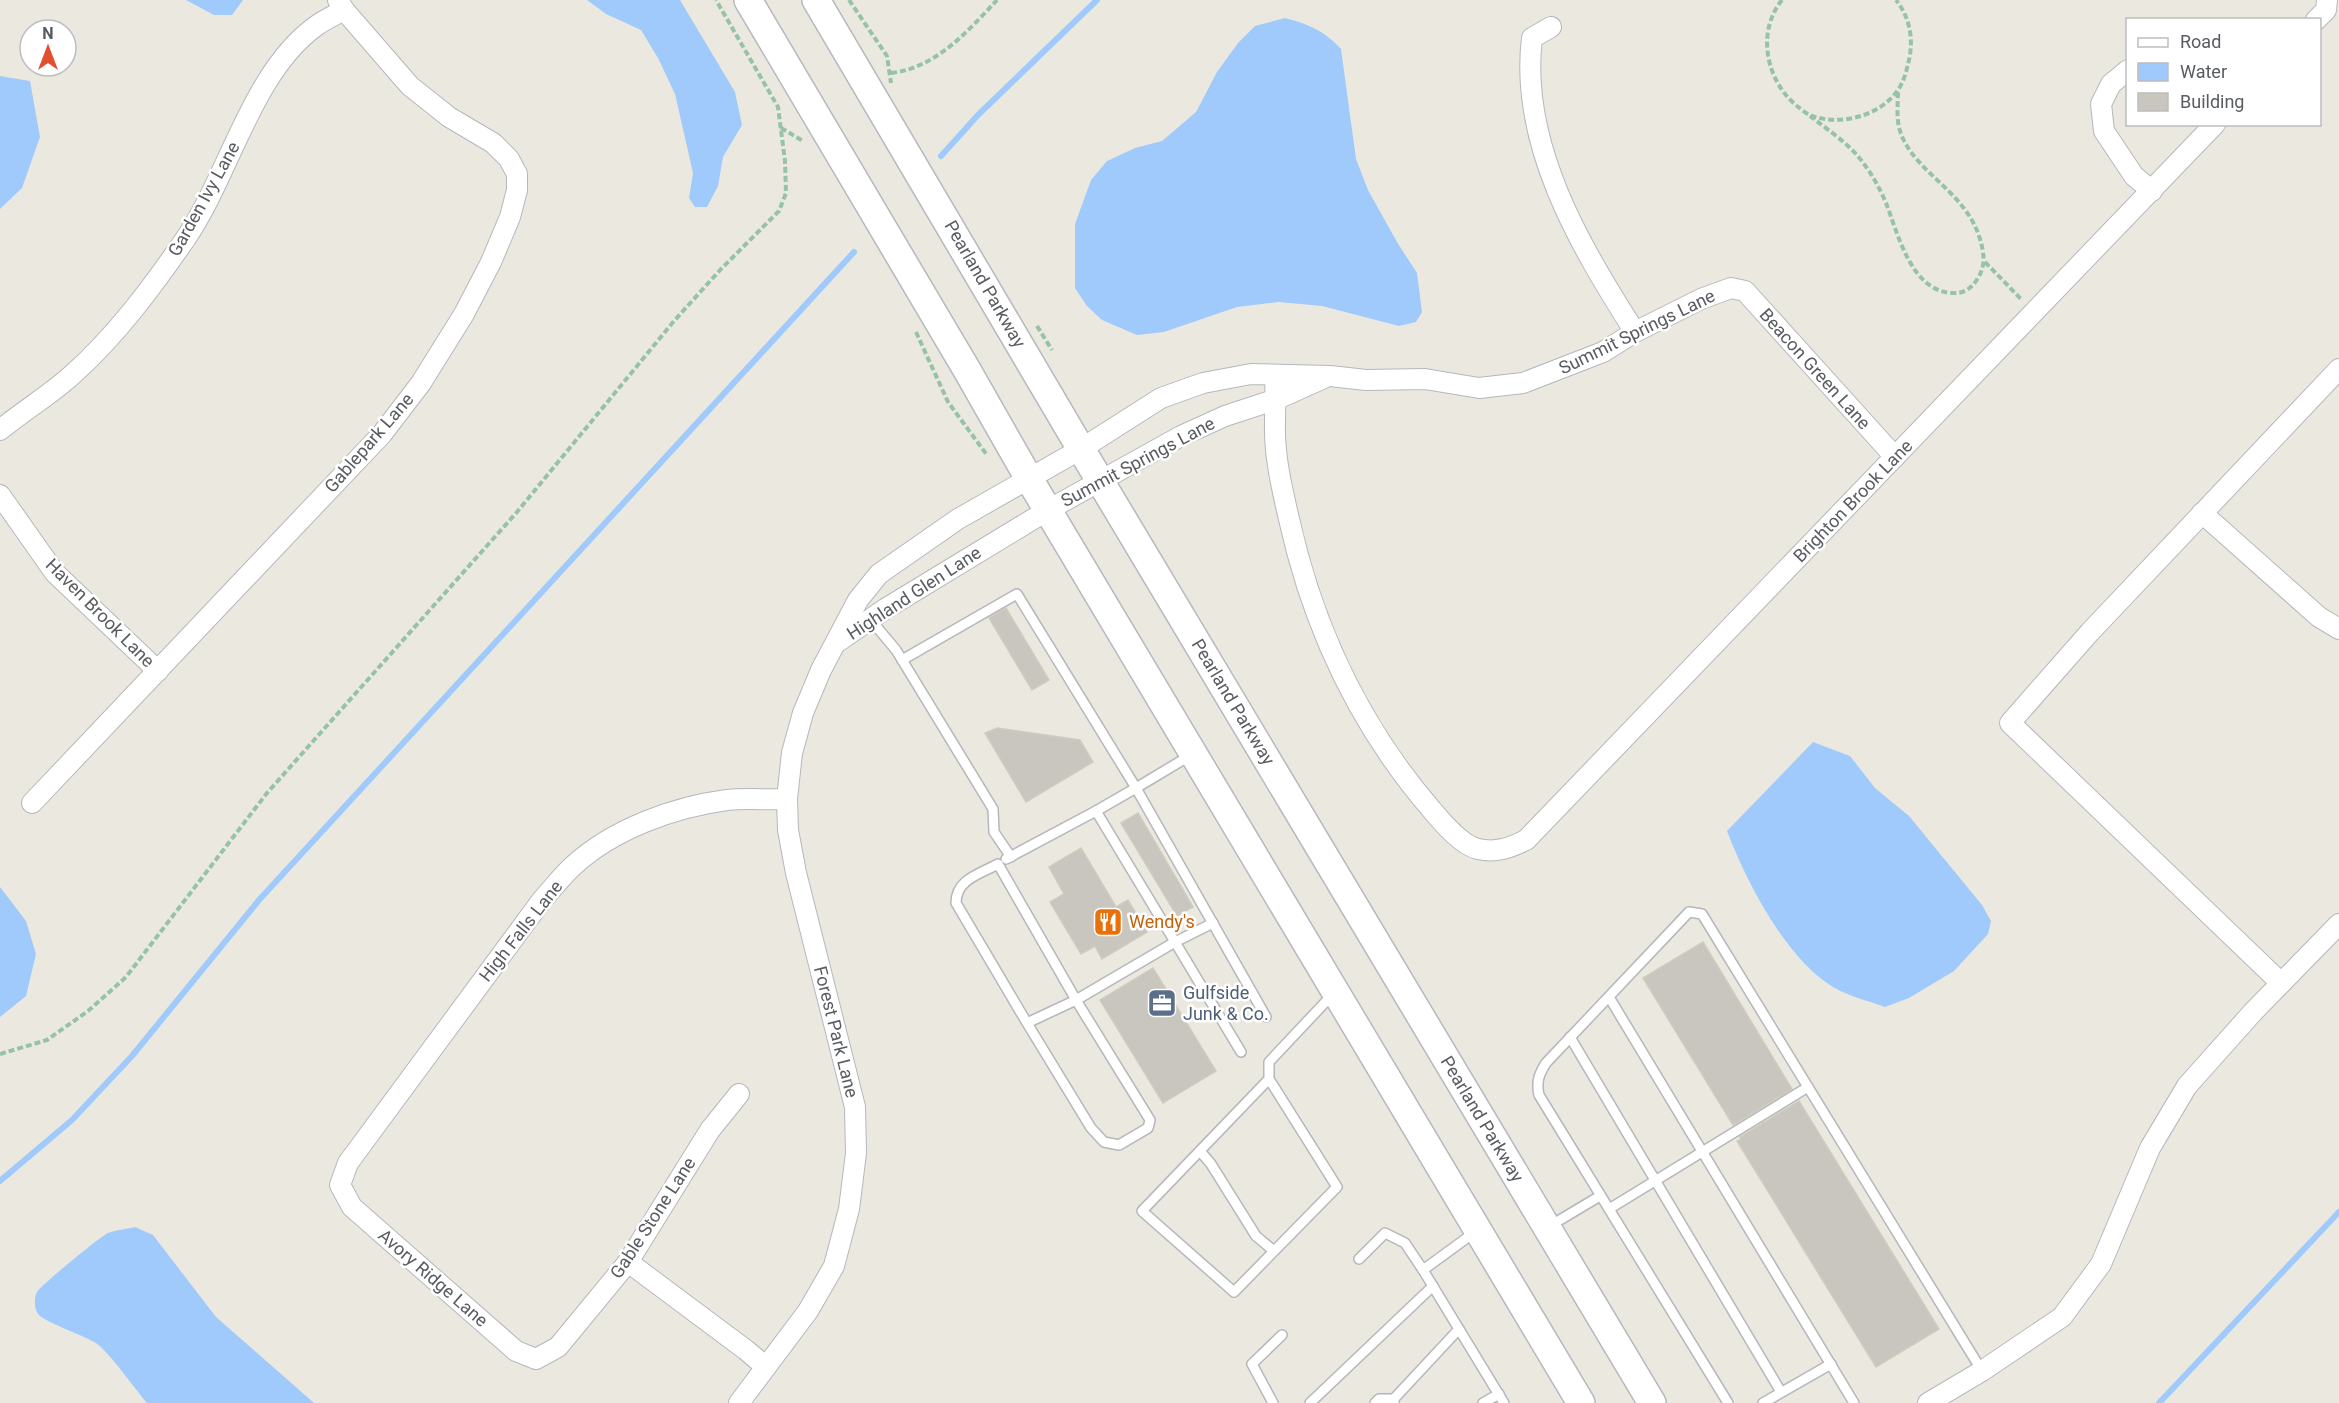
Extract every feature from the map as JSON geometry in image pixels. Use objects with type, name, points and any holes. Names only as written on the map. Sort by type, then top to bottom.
[{"type":"main road","points":[[747,0],[961,360],[1019,483],[1048,510],[1581,1403]]},
{"type":"main road","name":"Pearland Parkway","points":[[816,0],[895,130],[1081,449],[1652,1403]]},
{"type":"street","points":[[2318,18],[2326,10],[2327,0]]},
{"type":"street","name":"Garden Ivy Lane","points":[[0,430],[73,374],[111,335],[152,286],[188,236],[273,70],[295,44],[341,5]]},
{"type":"street","name":"Gablepark Lane","points":[[32,803],[382,434],[421,383],[464,314],[491,262],[510,217],[517,190],[517,174],[509,159],[493,143],[450,117],[410,86],[341,5]]},
{"type":"street","points":[[1551,27],[1532,38],[1529,63],[1532,99],[1541,142],[1558,191],[1584,249],[1635,332]]},
{"type":"street","points":[[2126,71],[2111,84],[2101,104],[2104,131],[2134,176],[2152,191]]},
{"type":"street","name":"Brighton Brook Lane","points":[[1277,399],[1275,426],[1288,517],[1302,573],[1336,665],[1381,744],[1412,787],[1450,832],[1477,849],[1506,850],[1526,840],[2213,126]]},
{"type":"street","name":"Summit Springs Lane","points":[[1081,449],[1161,398],[1203,383],[1251,374],[1330,376],[1366,380],[1425,379],[1479,388],[1523,383],[1603,352],[1635,332],[1701,299],[1731,288]]},
{"type":"street","name":"Beacon Green Lane","points":[[1731,288],[1745,291],[1895,457]]},
{"type":"street","points":[[2281,983],[2010,723],[2090,632],[2339,369]]},
{"type":"street","points":[[1275,375],[1277,399]]},
{"type":"street","name":"Summit Springs Lane","points":[[1048,510],[1181,436],[1225,416],[1277,399],[1330,376]]},
{"type":"street","name":"Highland Glen Lane","points":[[837,642],[858,600],[879,574],[958,519],[1081,449]]},
{"type":"street","name":"Haven Brook Lane","points":[[0,495],[55,573],[158,671]]},
{"type":"street","name":"Highland Glen Lane","points":[[837,642],[870,619],[1048,510]]},
{"type":"street","points":[[2202,513],[2319,616],[2339,629]]},
{"type":"street","name":"Forest Park Lane","points":[[739,1403],[808,1311],[834,1266],[849,1209],[856,1154],[855,1107],[796,873],[788,830],[787,799],[792,753],[802,713],[821,670],[837,642]]},
{"type":"street","name":"High Falls Lane","points":[[340,1185],[348,1162],[542,900],[573,866],[616,837],[676,811],[728,800],[787,799]]},
{"type":"street","points":[[1928,1403],[1982,1371],[2062,1317],[2102,1264],[2150,1148],[2187,1086],[2281,983],[2339,924]]},
{"type":"street","name":"Gable Stone Lane","points":[[536,1359],[558,1347],[628,1262],[710,1130],[739,1094]]},
{"type":"street","name":"Avory Ridge Lane","points":[[340,1185],[352,1207],[516,1351],[536,1359]]},
{"type":"street","points":[[628,1262],[766,1367]]},
{"type":"lane","points":[[902,660],[1017,594],[1136,788],[1266,1017]]},
{"type":"lane","points":[[870,619],[902,660],[993,809],[994,832],[1011,857]]},
{"type":"lane","points":[[998,864],[1076,1000],[1150,1120],[1148,1128],[1131,1140],[1119,1145],[1104,1143],[1091,1128],[956,903],[956,895],[961,883],[1096,811],[1193,753]]},
{"type":"lane","points":[[1096,811],[1241,1052]]},
{"type":"lane","points":[[1728,1403],[1539,1095],[1537,1085],[1539,1074],[1546,1063],[1689,912],[1702,914],[1982,1371]]},
{"type":"lane","points":[[1027,1023],[1076,1000],[1175,942],[1213,923]]},
{"type":"lane","points":[[1269,1079],[1142,1211],[1234,1292],[1337,1187],[1269,1079],[1269,1062],[1335,991]]},
{"type":"lane","points":[[1609,997],[1854,1403]]},
{"type":"lane","points":[[1570,1037],[1781,1392]]},
{"type":"lane","points":[[1609,1209],[1809,1087]]},
{"type":"lane","points":[[1200,1150],[1256,1236],[1274,1251]]},
{"type":"lane","points":[[1547,1227],[1600,1196]]},
{"type":"lane","points":[[1423,1270],[1478,1230]]},
{"type":"lane","points":[[1359,1259],[1385,1233],[1405,1243],[1504,1403]]},
{"type":"lane","points":[[1310,1403],[1433,1286]]},
{"type":"lane","points":[[1375,1403],[1380,1399],[1393,1402],[1459,1329]]},
{"type":"lane","points":[[1273,1403],[1252,1364],[1282,1335]]},
{"type":"lane","points":[[1763,1403],[1831,1364]]},
{"type":"lane","points":[[1483,1403],[1499,1394]]},
{"type":"path","points":[[0,1054],[47,1040],[88,1011],[126,976],[267,793],[517,512],[674,321],[721,269],[779,211],[786,193],[778,107],[716,0]]},
{"type":"path","points":[[891,73],[908,71],[927,62],[962,37],[997,0]]},
{"type":"path","points":[[1782,0],[1773,15],[1769,28],[1767,42],[1770,68],[1782,92],[1848,146],[1863,162],[1886,202],[1905,255],[1926,282],[1946,293],[1964,292],[1978,279],[1985,261]]},
{"type":"path","points":[[1896,0],[1906,16],[1911,39],[1908,65],[1898,90],[1897,117],[1900,132],[1916,158],[1968,213],[1978,230],[1985,261],[2034,313]]},
{"type":"path","points":[[1810,116],[1838,119],[1862,116],[1884,104],[1898,90]]},
{"type":"path","points":[[781,127],[802,139],[808,149]]},
{"type":"path","points":[[913,326],[948,402],[1019,483]]},
{"type":"water","points":[[186,0],[243,0],[232,15],[214,15]]},
{"type":"water","points":[[587,0],[680,0],[735,92],[742,125],[723,157],[718,186],[707,207],[695,207],[689,198],[693,173],[675,94],[658,58],[641,30],[606,14]]},
{"type":"water","points":[[1285,18],[1316,29],[1329,37],[1341,49],[1356,159],[1368,190],[1417,273],[1422,312],[1416,322],[1399,326],[1322,306],[1279,302],[1237,307],[1164,332],[1137,335],[1102,320],[1087,306],[1075,288],[1075,224],[1091,180],[1107,161],[1135,148],[1162,141],[1196,112],[1217,72],[1238,43],[1255,26]]},
{"type":"water","points":[[0,76],[30,81],[40,137],[22,188],[0,209]]},
{"type":"water","points":[[1813,742],[1850,756],[1875,788],[1909,816],[1982,905],[1991,921],[1988,934],[1954,971],[1909,998],[1885,1007],[1833,987],[1799,958],[1756,895],[1727,831]]},
{"type":"water","points":[[0,887],[26,921],[36,954],[26,996],[0,1017]]},
{"type":"water","points":[[135,1227],[153,1235],[216,1317],[314,1403],[147,1403],[115,1362],[96,1343],[38,1314],[35,1306],[36,1294],[48,1281],[108,1233]]},
{"type":"building","points":[[1006,608],[1049,680],[1032,690],[989,618]]},
{"type":"building","points":[[997,728],[1080,740],[1093,762],[1026,802],[985,733]]},
{"type":"building","points":[[1138,813],[1193,907],[1177,916],[1121,823]]},
{"type":"building","points":[[1081,848],[1116,907],[1128,900],[1147,932],[1102,959],[1095,946],[1081,954],[1050,902],[1064,894],[1049,867]]},
{"type":"building","points":[[1703,942],[1792,1089],[1733,1125],[1643,978]]},
{"type":"building","points":[[1153,968],[1216,1071],[1163,1103],[1100,1000]]},
{"type":"building","points":[[1799,1101],[1939,1329],[1876,1367],[1737,1141]]},
{"type":"waterway","points":[[941,156],[978,115],[1097,0]]},
{"type":"waterway","points":[[0,1181],[72,1120],[132,1056],[259,900],[854,252]]},
{"type":"waterway","points":[[2159,1403],[2339,1212]]},
{"type":"place","name":"Wendy's","points":[[1108,922]]},
{"type":"place","name":"Gulfside Junk & Co.","points":[[1162,1003]]}]
